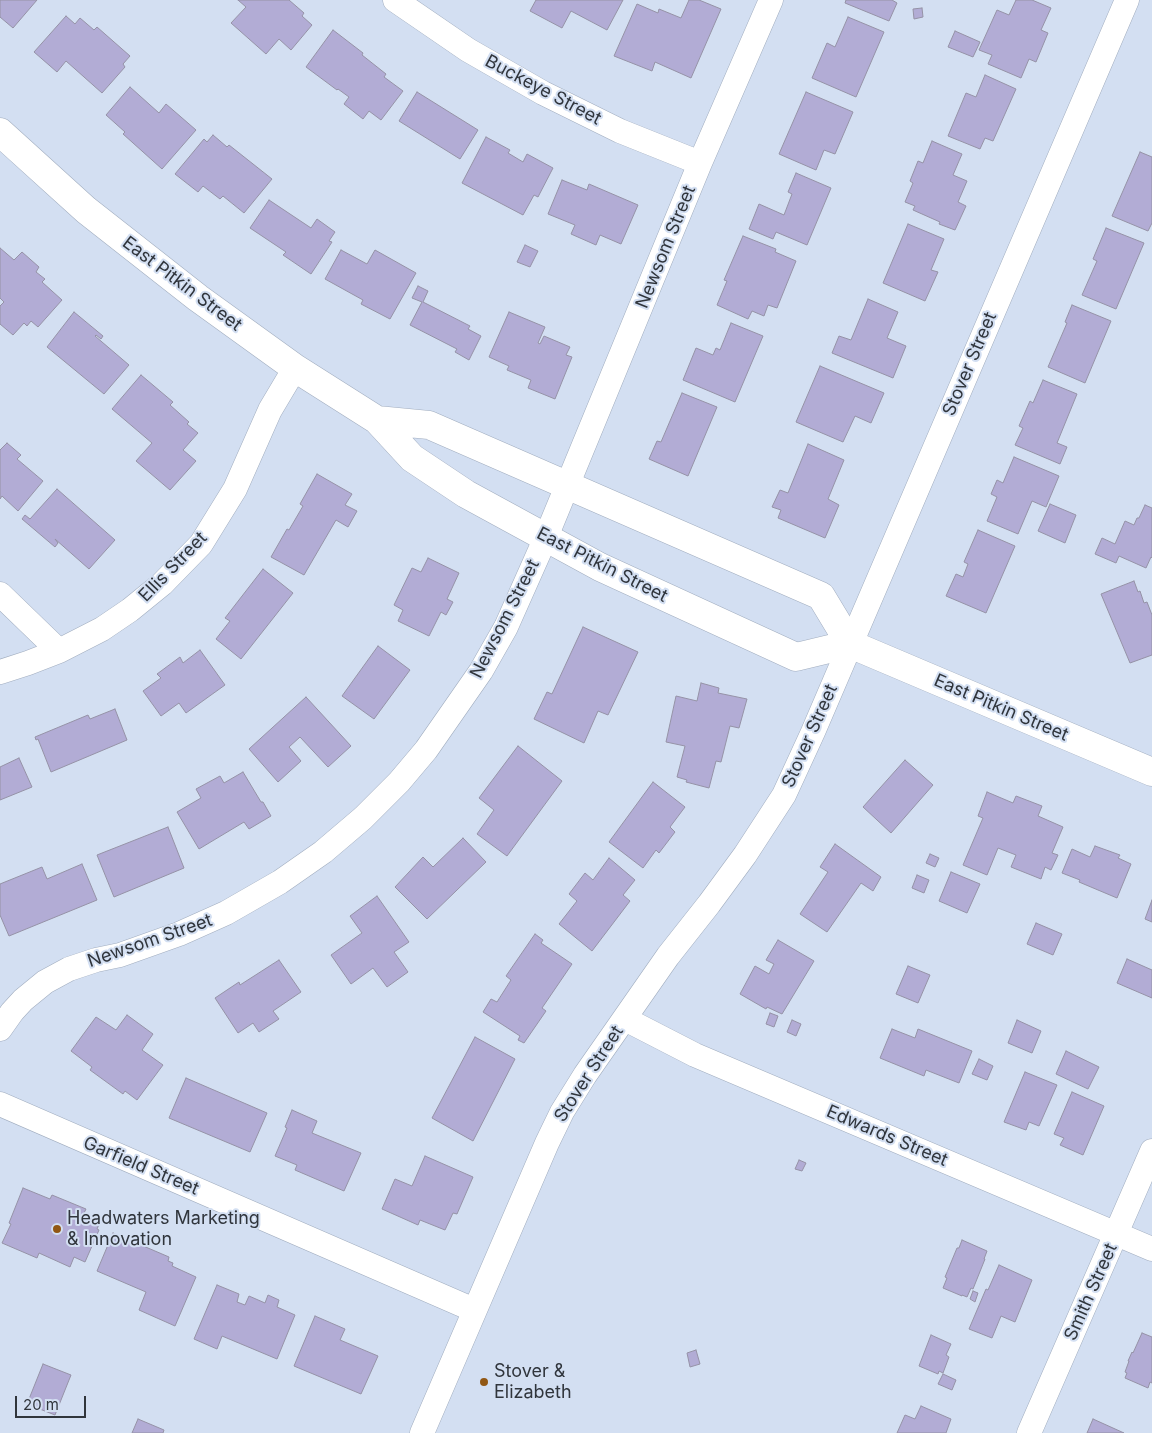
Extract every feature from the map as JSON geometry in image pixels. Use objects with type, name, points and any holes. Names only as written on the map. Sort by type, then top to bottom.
[{"type":"street","name":"Buckeye Street","points":[[395,0],[468,50],[543,93],[620,131],[700,163]]},
{"type":"street","name":"Newsom Street","points":[[0,1029],[23,1000],[45,982],[69,969],[96,960],[120,955],[179,934],[226,913],[280,882],[323,852],[363,818],[399,782],[426,750],[481,671],[506,627],[546,538],[700,163],[771,0]]},
{"type":"street","name":"Stover Street","points":[[422,1433],[474,1310],[562,1112],[585,1075],[668,956],[745,855],[784,795],[813,732],[1127,0]]},
{"type":"street","name":"East Pitkin Street","points":[[0,132],[86,210],[198,298],[295,368],[376,420],[412,458],[466,494],[600,567],[796,658],[850,644]]},
{"type":"street","name":"Ellis Street","points":[[0,672],[28,664],[60,651],[102,629],[130,610],[162,584],[201,544],[235,489],[270,410],[295,368]]},
{"type":"street","name":"East Pitkin Street","points":[[376,420],[429,425],[567,487],[821,596],[850,644],[1152,772]]},
{"type":"street","points":[[0,594],[60,651]]},
{"type":"street","name":"Edwards Street","points":[[625,1019],[695,1055],[1152,1249]]},
{"type":"street","name":"Garfield Street","points":[[0,1104],[474,1310]]},
{"type":"street","name":"Smith Street","points":[[1029,1433],[1152,1151]]},
{"type":"building","points":[[0,0],[37,0],[13,28],[0,17]]},
{"type":"building","points":[[238,0],[289,0],[304,13],[302,16],[312,25],[291,50],[279,39],[266,54],[231,23],[246,7]]},
{"type":"building","points":[[536,0],[623,0],[607,30],[571,11],[562,28],[530,11]]},
{"type":"building","points":[[689,0],[699,0],[721,9],[691,78],[655,62],[652,71],[614,56],[637,4],[658,13],[659,9],[681,18]]},
{"type":"building","points":[[846,0],[892,0],[897,3],[889,21],[845,3]]},
{"type":"building","points":[[1016,0],[1032,0],[1051,8],[1041,30],[1048,33],[1036,62],[1029,59],[1021,78],[988,64],[992,55],[979,50],[997,10],[1009,15]]},
{"type":"building","points":[[922,8],[923,17],[914,19],[913,9]]},
{"type":"building","points":[[66,16],[75,24],[80,18],[94,30],[97,27],[130,56],[123,64],[125,67],[102,93],[66,61],[57,72],[34,52]]},
{"type":"building","points":[[848,17],[884,32],[856,97],[812,78],[827,43],[835,47]]},
{"type":"building","points":[[333,30],[363,53],[362,55],[386,74],[384,77],[403,91],[381,120],[369,111],[363,119],[344,104],[349,97],[306,67]]},
{"type":"building","points":[[955,31],[980,42],[973,57],[948,47]]},
{"type":"building","points":[[985,75],[1016,89],[993,141],[985,138],[980,149],[948,136],[966,93],[976,97]]},
{"type":"building","points":[[130,87],[159,113],[166,104],[196,130],[162,169],[123,134],[125,132],[106,115]]},
{"type":"building","points":[[417,92],[478,130],[460,159],[399,121]]},
{"type":"building","points":[[806,92],[853,112],[835,154],[824,150],[816,170],[779,154]]},
{"type":"building","points":[[213,135],[227,147],[229,145],[272,179],[244,213],[223,196],[220,199],[203,186],[198,192],[175,174],[204,139],[207,142]]},
{"type":"building","points":[[486,137],[510,150],[508,153],[523,162],[527,154],[553,168],[538,197],[534,195],[523,215],[462,183]]},
{"type":"building","points":[[932,141],[962,154],[953,175],[967,181],[958,202],[966,206],[955,230],[913,210],[915,206],[905,202],[913,183],[910,181],[918,161],[923,163]]},
{"type":"building","points":[[1140,152],[1152,157],[1152,223],[1148,231],[1112,216]]},
{"type":"building","points":[[796,173],[831,188],[807,245],[776,232],[773,239],[749,229],[759,204],[784,215],[792,194],[788,192]]},
{"type":"building","points":[[562,180],[587,190],[589,184],[638,205],[621,244],[600,235],[596,245],[571,234],[575,225],[548,214]]},
{"type":"building","points":[[269,200],[311,228],[317,219],[335,232],[329,241],[332,242],[311,274],[283,255],[286,252],[250,228]]},
{"type":"building","points":[[908,224],[944,239],[931,270],[938,272],[925,301],[883,283]]},
{"type":"building","points":[[1106,228],[1144,243],[1116,309],[1082,295],[1097,261],[1093,259]]},
{"type":"building","points":[[743,236],[776,249],[775,252],[796,261],[777,308],[768,305],[764,316],[752,311],[748,319],[717,305],[727,281],[724,280]]},
{"type":"building","points":[[525,245],[538,251],[530,267],[517,262]]},
{"type":"building","points":[[0,248],[14,260],[22,252],[39,267],[36,272],[45,279],[42,282],[62,300],[38,327],[31,321],[27,326],[24,323],[13,335],[0,324],[0,306],[4,302],[0,298]]},
{"type":"building","points":[[341,250],[367,264],[375,250],[416,273],[390,319],[361,304],[363,300],[325,279]]},
{"type":"building","points":[[418,286],[428,291],[423,302],[470,326],[468,329],[481,336],[469,360],[455,352],[457,349],[410,325],[422,302],[412,298]]},
{"type":"building","points":[[868,299],[898,312],[887,338],[906,346],[893,378],[832,353],[839,336],[851,340]]},
{"type":"building","points":[[1072,305],[1111,321],[1085,383],[1048,367],[1067,323],[1065,322]]},
{"type":"building","points":[[74,312],[103,336],[101,339],[95,336],[129,365],[104,394],[47,347]]},
{"type":"building","points":[[509,312],[545,327],[538,343],[540,344],[544,336],[570,347],[566,355],[572,357],[555,399],[528,388],[531,380],[507,370],[509,366],[489,357]]},
{"type":"building","points":[[731,323],[763,336],[735,402],[683,380],[696,348],[713,355],[716,348],[720,350]]},
{"type":"building","points":[[820,366],[884,393],[871,423],[855,416],[843,442],[796,422]]},
{"type":"building","points":[[141,375],[173,402],[170,405],[198,433],[183,450],[196,461],[170,490],[136,461],[152,443],[112,409]]},
{"type":"building","points":[[1043,380],[1077,394],[1057,443],[1067,447],[1060,464],[1015,445],[1023,428],[1019,426],[1030,401],[1033,403]]},
{"type":"building","points":[[682,393],[717,407],[688,476],[649,459],[657,441],[661,442]]},
{"type":"building","points":[[7,443],[21,455],[17,459],[43,481],[18,511],[2,496],[0,499],[0,450]]},
{"type":"building","points":[[808,444],[844,460],[828,499],[839,505],[825,538],[778,518],[781,510],[772,507],[780,490],[788,493]]},
{"type":"building","points":[[1014,457],[1059,476],[1046,507],[1032,501],[1018,534],[987,521],[997,497],[991,494],[997,480],[1003,483]]},
{"type":"building","points":[[317,474],[352,494],[345,505],[357,511],[348,527],[336,520],[304,575],[271,557],[303,506],[300,504]]},
{"type":"building","points":[[57,489],[115,540],[89,569],[55,539],[58,543],[55,547],[22,519],[25,515],[30,519]]},
{"type":"building","points":[[1050,504],[1076,515],[1065,543],[1038,531]]},
{"type":"building","points":[[1145,505],[1152,508],[1152,558],[1146,568],[1119,556],[1116,563],[1095,554],[1102,538],[1115,544],[1125,521],[1134,525]]},
{"type":"building","points":[[978,530],[1015,546],[986,613],[946,596],[956,574],[963,577],[968,564],[964,562]]},
{"type":"building","points":[[428,558],[459,573],[447,599],[453,602],[446,615],[441,612],[429,636],[398,621],[403,610],[394,605],[412,568],[421,572]]},
{"type":"building","points":[[263,569],[293,593],[241,659],[216,639],[230,621],[225,618]]},
{"type":"building","points":[[1134,581],[1144,603],[1147,602],[1152,615],[1152,655],[1130,663],[1101,594]]},
{"type":"building","points":[[583,627],[638,652],[608,715],[598,711],[584,743],[534,719],[547,692],[552,694]]},
{"type":"building","points":[[378,646],[410,670],[374,719],[342,696]]},
{"type":"building","points":[[200,650],[225,685],[186,713],[179,703],[161,716],[143,691],[161,678],[157,674],[180,657],[183,663]]},
{"type":"building","points":[[701,683],[719,688],[718,693],[747,699],[739,728],[730,726],[721,762],[716,761],[709,788],[686,782],[687,780],[677,777],[685,746],[666,742],[676,696],[697,701]]},
{"type":"building","points":[[306,697],[351,746],[328,767],[300,737],[289,747],[301,761],[278,782],[249,749]]},
{"type":"building","points":[[115,709],[127,740],[51,772],[38,739],[36,740],[35,737],[88,715],[90,719]]},
{"type":"building","points":[[518,746],[562,781],[507,856],[477,834],[494,810],[479,798]]},
{"type":"building","points":[[19,758],[32,787],[0,800],[0,767]]},
{"type":"building","points":[[905,760],[933,785],[891,833],[863,807]]},
{"type":"building","points":[[243,772],[271,816],[249,829],[244,822],[199,849],[177,812],[201,798],[196,789],[220,776],[224,783]]},
{"type":"building","points":[[653,782],[685,807],[670,827],[675,832],[659,853],[656,850],[643,868],[609,842]]},
{"type":"building","points":[[987,792],[1013,803],[1016,796],[1042,806],[1038,816],[1063,827],[1052,853],[1058,855],[1051,870],[1045,867],[1041,879],[1011,867],[1016,855],[998,848],[987,875],[963,865],[983,818],[978,816]]},
{"type":"building","points":[[168,827],[184,868],[114,897],[97,855]]},
{"type":"building","points":[[463,838],[486,862],[427,919],[395,887],[423,857],[433,867]]},
{"type":"building","points":[[835,844],[881,877],[873,891],[861,883],[827,932],[800,914],[828,872],[820,867]]},
{"type":"building","points":[[1095,846],[1120,855],[1118,858],[1131,864],[1117,898],[1062,873],[1072,849],[1090,857]]},
{"type":"building","points":[[930,854],[939,858],[935,867],[926,863]]},
{"type":"building","points":[[609,858],[635,880],[623,895],[630,901],[592,951],[559,924],[577,901],[569,894],[585,873],[593,880]]},
{"type":"building","points":[[82,864],[97,900],[9,936],[0,915],[0,884],[42,867],[47,879]]},
{"type":"building","points":[[951,872],[980,884],[967,913],[939,901]]},
{"type":"building","points":[[917,875],[929,880],[924,893],[912,888]]},
{"type":"building","points":[[377,896],[409,942],[394,952],[408,972],[387,987],[373,968],[351,984],[331,955],[362,933],[350,916]]},
{"type":"building","points":[[1152,900],[1152,922],[1145,919]]},
{"type":"building","points":[[1036,923],[1062,934],[1053,955],[1027,944]]},
{"type":"building","points":[[535,934],[543,940],[541,943],[572,964],[542,1008],[546,1011],[524,1043],[518,1040],[520,1036],[483,1012],[491,999],[497,1002],[511,980],[506,976]]},
{"type":"building","points":[[778,940],[814,961],[782,1014],[767,1007],[766,1009],[740,994],[755,966],[769,974],[774,964],[766,960]]},
{"type":"building","points":[[1127,959],[1152,970],[1152,998],[1117,983]]},
{"type":"building","points":[[279,960],[301,992],[273,1011],[279,1019],[259,1032],[253,1023],[238,1033],[215,998],[239,982],[240,985]]},
{"type":"building","points":[[908,966],[930,975],[918,1003],[896,994]]},
{"type":"building","points":[[770,1013],[778,1016],[774,1027],[766,1024]]},
{"type":"building","points":[[127,1015],[153,1034],[142,1050],[163,1065],[137,1100],[125,1091],[123,1094],[90,1070],[92,1067],[71,1051],[96,1017],[116,1030]]},
{"type":"building","points":[[792,1020],[801,1024],[796,1036],[787,1032]]},
{"type":"building","points":[[1017,1020],[1041,1031],[1032,1053],[1008,1043]]},
{"type":"building","points":[[892,1029],[915,1038],[918,1029],[972,1051],[959,1083],[926,1070],[924,1076],[880,1058]]},
{"type":"building","points":[[475,1037],[515,1059],[473,1141],[432,1118]]},
{"type":"building","points":[[1066,1051],[1099,1067],[1088,1089],[1056,1074]]},
{"type":"building","points":[[979,1059],[993,1066],[987,1080],[972,1074]]},
{"type":"building","points":[[1025,1072],[1057,1085],[1039,1126],[1029,1122],[1026,1130],[1004,1122]]},
{"type":"building","points":[[186,1078],[267,1113],[250,1152],[169,1118]]},
{"type":"building","points":[[1072,1092],[1104,1106],[1083,1155],[1060,1145],[1064,1138],[1054,1134]]},
{"type":"building","points":[[292,1110],[317,1121],[312,1133],[361,1153],[344,1191],[295,1170],[297,1165],[275,1156],[287,1128],[285,1127]]},
{"type":"building","points":[[425,1156],[473,1177],[457,1214],[453,1213],[445,1230],[420,1220],[418,1225],[382,1209],[395,1179],[412,1186]]},
{"type":"building","points":[[799,1160],[806,1163],[802,1171],[795,1169]]},
{"type":"building","points":[[23,1188],[50,1199],[52,1195],[86,1209],[83,1215],[100,1222],[97,1229],[99,1230],[85,1262],[74,1257],[70,1267],[39,1253],[37,1258],[2,1243],[11,1224],[9,1223]]},
{"type":"building","points":[[113,1233],[169,1257],[168,1261],[173,1263],[172,1266],[196,1277],[175,1326],[139,1310],[146,1292],[97,1271]]},
{"type":"building","points":[[962,1240],[987,1251],[973,1289],[971,1288],[967,1297],[943,1288],[947,1278],[945,1277]]},
{"type":"building","points":[[999,1265],[1032,1280],[1015,1322],[1001,1316],[992,1338],[969,1329],[986,1289],[988,1290]]},
{"type":"building","points":[[217,1285],[239,1294],[237,1302],[245,1305],[249,1296],[265,1303],[268,1295],[279,1300],[277,1307],[295,1315],[277,1359],[222,1336],[217,1349],[194,1339]]},
{"type":"building","points":[[973,1291],[978,1293],[975,1302],[970,1299]]},
{"type":"building","points":[[315,1316],[345,1329],[340,1340],[378,1356],[361,1394],[294,1366]]},
{"type":"building","points":[[1142,1333],[1152,1337],[1152,1383],[1150,1382],[1148,1388],[1125,1378],[1128,1361]]},
{"type":"building","points":[[931,1335],[951,1344],[946,1355],[949,1357],[943,1373],[939,1371],[938,1374],[919,1366]]},
{"type":"building","points":[[696,1350],[700,1364],[690,1367],[687,1353]]},
{"type":"building","points":[[43,1364],[71,1375],[55,1415],[27,1404]]},
{"type":"building","points":[[943,1374],[956,1380],[952,1390],[938,1384]]},
{"type":"building","points":[[921,1406],[951,1419],[946,1433],[897,1433],[905,1415],[915,1419]]},
{"type":"building","points":[[138,1419],[164,1430],[163,1433],[132,1433]]},
{"type":"building","points":[[1093,1419],[1124,1433],[1087,1433]]},
{"type":"place","name":"Headwaters Marketing & Innovation","points":[[57,1229]]},
{"type":"place","name":"Stover & Elizabeth","points":[[484,1382]]}]
